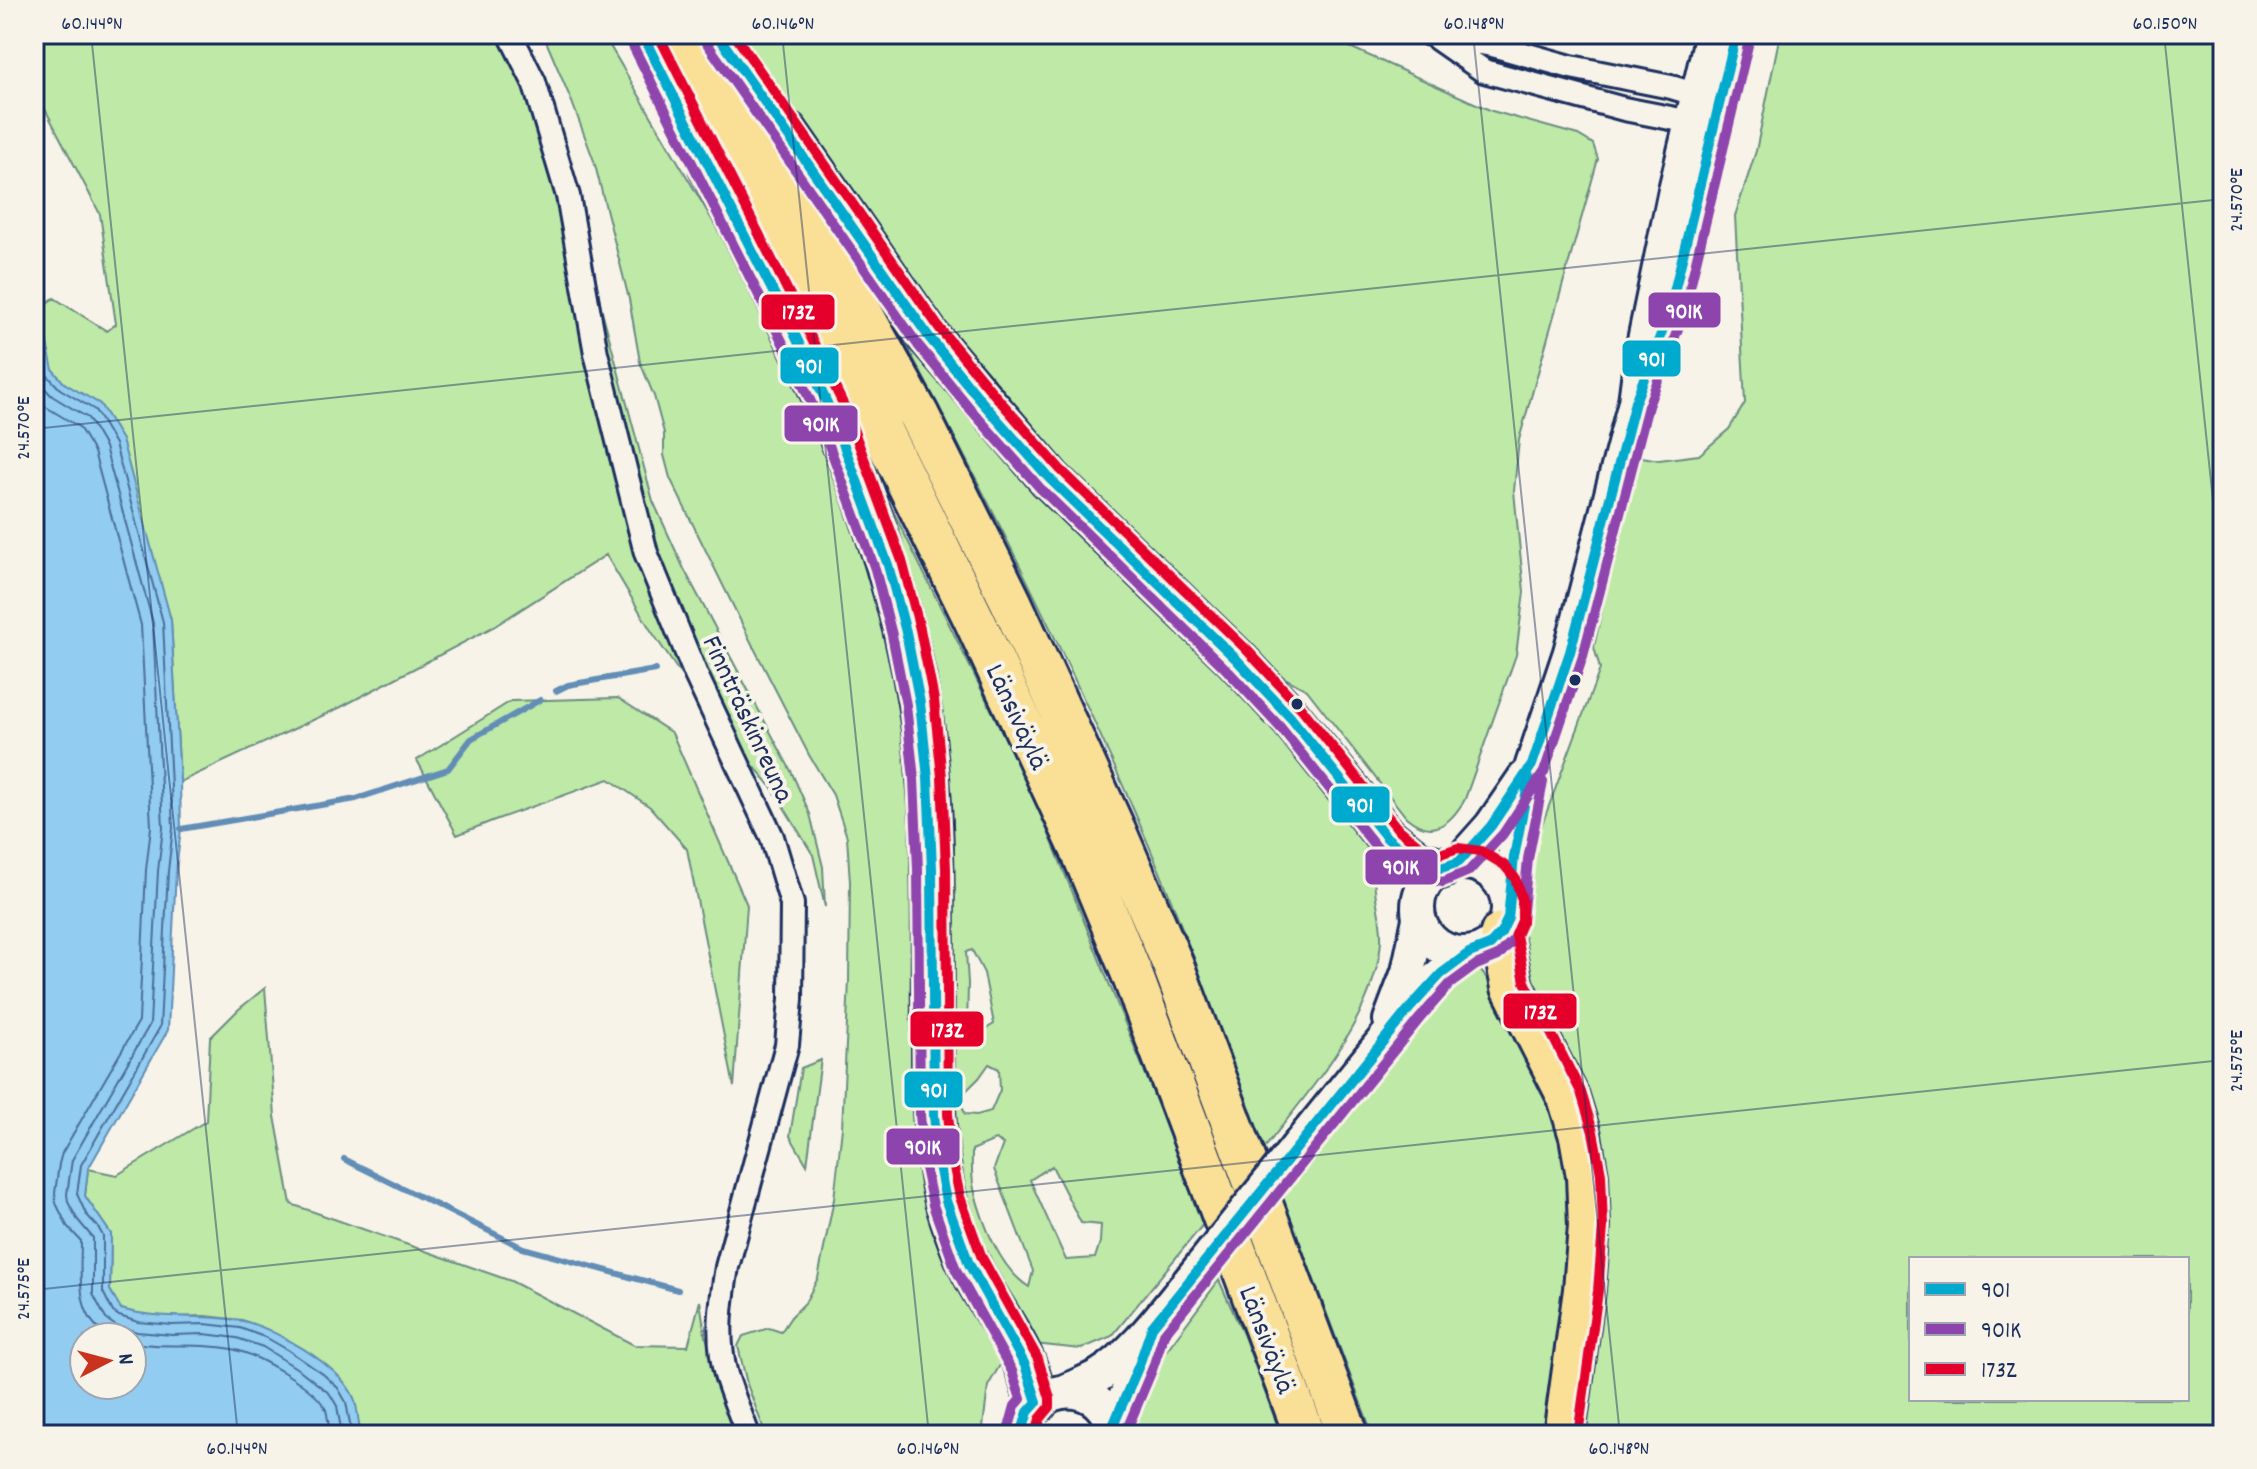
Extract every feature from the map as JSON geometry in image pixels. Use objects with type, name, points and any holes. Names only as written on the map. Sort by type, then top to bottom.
[{"type":"highway","points":[[642,34],[833,416],[888,565],[906,632],[920,703],[928,778],[934,1115],[939,1165],[946,1201],[969,1264],[1025,1365],[1041,1409]]},
{"type":"highway","name":"Länsiväylä","points":[[653,34],[766,211],[881,430],[974,619],[1081,850],[1132,974],[1305,1435]]},
{"type":"highway","name":"Länsiväylä","points":[[699,34],[797,196],[919,416],[1011,602],[1173,965],[1348,1435]]},
{"type":"highway","points":[[717,34],[929,337],[982,402],[1050,479],[1236,659],[1291,718],[1387,838],[1418,863],[1450,865]]},
{"type":"highway","points":[[1493,929],[1512,987],[1568,1097],[1580,1136],[1587,1176],[1589,1226],[1584,1290],[1564,1435]]},
{"type":"main road","points":[[1702,112],[1712,34]]},
{"type":"main road","points":[[1041,1409],[1102,1374],[1152,1327],[1383,1038],[1441,974],[1493,929],[1514,857],[1532,765],[1570,652],[1618,473],[1635,402],[1675,190],[1702,112],[1736,34]]},
{"type":"main road","points":[[1383,1038],[1408,972],[1423,886],[1431,875],[1450,865],[1491,826],[1532,765]]},
{"type":"main road","points":[[1450,865],[1475,864],[1496,876],[1503,885],[1493,929]]},
{"type":"main road","points":[[1419,919],[1425,933],[1445,950],[1493,929]]},
{"type":"main road","points":[[1113,1431],[1152,1327]]},
{"type":"main road","points":[[1041,1409],[1081,1393],[1095,1400],[1106,1412],[1113,1431]]},
{"type":"street","name":"Finnträskinreuna","points":[[510,34],[534,82],[568,196],[596,353],[646,553],[696,675],[772,837],[792,904],[787,1045],[722,1295],[720,1334],[726,1373],[748,1435]]},
{"type":"street","points":[[1430,34],[1492,45],[1571,67],[1671,87],[1702,112]]},
{"type":"green space","points":[[34,34],[519,34],[566,153],[583,214],[601,307],[653,501],[684,569],[791,771],[810,814],[823,867],[825,907],[813,855],[771,786],[700,703],[650,629],[606,555],[495,626],[341,707],[180,782],[171,620],[100,404],[62,381],[53,370],[49,356],[44,305],[54,298],[107,331],[116,324],[100,214],[34,88]]},
{"type":"green space","points":[[543,34],[603,34],[734,257],[797,380],[843,489],[866,561],[887,642],[907,751],[916,846],[916,1104],[1004,1358],[988,1386],[982,1435],[766,1435],[747,1384],[738,1346],[743,1336],[769,1328],[781,1332],[805,1303],[818,1278],[834,1199],[842,1128],[849,981],[847,837],[833,795],[809,755],[670,478],[664,455],[664,433],[640,362],[629,299],[594,161]]},
{"type":"green space","points":[[739,34],[1321,34],[1492,111],[1578,135],[1593,144],[1598,159],[1519,440],[1514,491],[1524,592],[1516,655],[1465,799],[1447,822],[1432,828],[1415,824],[1406,817],[1307,690],[1279,675],[1169,576],[1009,413],[831,177]]},
{"type":"green space","points":[[1780,34],[2223,34],[2223,1435],[1579,1435],[1592,1111],[1564,1040],[1540,1012],[1515,942],[1523,905],[1523,865],[1531,854],[1600,669],[1594,647],[1636,456],[1659,460],[1699,455],[1729,429],[1745,403],[1735,216],[1756,151]]},
{"type":"green space","points":[[880,296],[1258,699],[1381,851],[1376,863],[1374,885],[1381,942],[1376,971],[1366,999],[1337,1053],[1264,1149],[1174,906],[1129,798],[991,509]]},
{"type":"green space","points":[[866,456],[1032,792],[1205,1222],[1112,1336],[1081,1349],[1034,1344],[1019,1329],[950,1181],[944,872]],"holes":[[[972,950],[984,973],[994,1024],[971,1038],[967,1030],[966,952]],[[989,1064],[999,1069],[1000,1090],[991,1111],[965,1114],[957,1092],[965,1092]],[[995,1140],[1003,1144],[994,1169],[1033,1271],[1029,1287],[1009,1269],[987,1230],[973,1184],[972,1150]],[[1052,1166],[1081,1223],[1101,1225],[1095,1258],[1066,1260],[1030,1180]]]},
{"type":"green space","points":[[618,698],[672,733],[747,905],[734,1087],[687,849],[650,807],[609,779],[457,835],[417,760],[511,701]]},
{"type":"green space","points":[[1474,963],[1513,1009],[1556,1105],[1575,1205],[1547,1435],[1373,1435],[1280,1191],[1452,974]]},
{"type":"green space","points":[[265,988],[275,1116],[291,1204],[511,1281],[634,1345],[688,1346],[700,1301],[705,1334],[739,1435],[360,1435],[359,1424],[328,1368],[270,1331],[242,1320],[138,1314],[121,1309],[110,1290],[111,1234],[85,1196],[88,1169],[117,1175],[206,1121],[210,1038]]},
{"type":"green space","points":[[821,1060],[807,1165],[790,1136],[801,1068]]},
{"type":"green space","points":[[1219,1280],[1281,1435],[1135,1435],[1140,1407],[1161,1358]]},
{"type":"water","points":[[34,294],[44,305],[44,329],[53,370],[64,383],[100,404],[122,440],[171,620],[181,829],[168,1030],[88,1169],[85,1196],[111,1234],[110,1290],[121,1309],[150,1315],[238,1320],[286,1338],[320,1361],[347,1386],[354,1398],[360,1435],[34,1435]]},
{"type":"waterway","points":[[556,691],[568,685],[655,670]]},
{"type":"waterway","points":[[181,829],[356,799],[448,769],[471,739],[540,700]]},
{"type":"waterway","points":[[344,1159],[523,1248],[678,1290]]},
{"type":"transit line","name":"901","points":[[642,34],[833,416],[888,565],[906,632],[920,703],[928,778],[934,1115],[939,1165],[946,1201],[969,1264],[1025,1365],[1037,1402],[1028,1412],[1021,1435]]},
{"type":"transit line","name":"173Z","points":[[658,34],[846,410],[902,561],[934,700],[942,777],[948,1114],[953,1163],[960,1197],[982,1258],[1038,1359],[1050,1398],[1050,1407],[1040,1419],[1036,1435]]},
{"type":"transit line","name":"901","points":[[717,34],[929,337],[982,402],[1050,479],[1236,659],[1291,718],[1387,838],[1418,863],[1441,868],[1459,862],[1491,826],[1532,765],[1570,652],[1635,402],[1669,313],[1736,34]]},
{"type":"transit line","name":"173Z","points":[[734,34],[940,329],[1060,469],[1246,649],[1302,709],[1397,828],[1424,850],[1440,854],[1458,848],[1481,851],[1504,865],[1515,878],[1522,900],[1522,921],[1516,935],[1525,982],[1581,1092],[1601,1174],[1603,1227],[1598,1291],[1578,1435]]},
{"type":"transit line","name":"901K","points":[[706,42],[918,345],[972,411],[1040,488],[1226,669],[1280,727],[1378,849],[1415,877],[1443,882],[1469,871],[1503,834],[1544,772],[1583,656],[1648,406],[1683,316],[1750,37]]},
{"type":"transit line","name":"901K","points":[[630,40],[820,421],[875,569],[906,705],[914,779],[920,1115],[925,1168],[933,1205],[956,1270],[1012,1371],[1021,1399],[1015,1406],[1008,1431]]},
{"type":"transit line","name":"901","points":[[1113,1435],[1113,1426],[1152,1327],[1409,1009],[1441,974],[1469,953],[1490,945],[1501,933],[1508,918],[1514,857],[1529,779]]},
{"type":"transit line","name":"901K","points":[[1127,1435],[1164,1334],[1450,984],[1476,965],[1498,956],[1514,939],[1522,921],[1528,859],[1543,782]]}]
